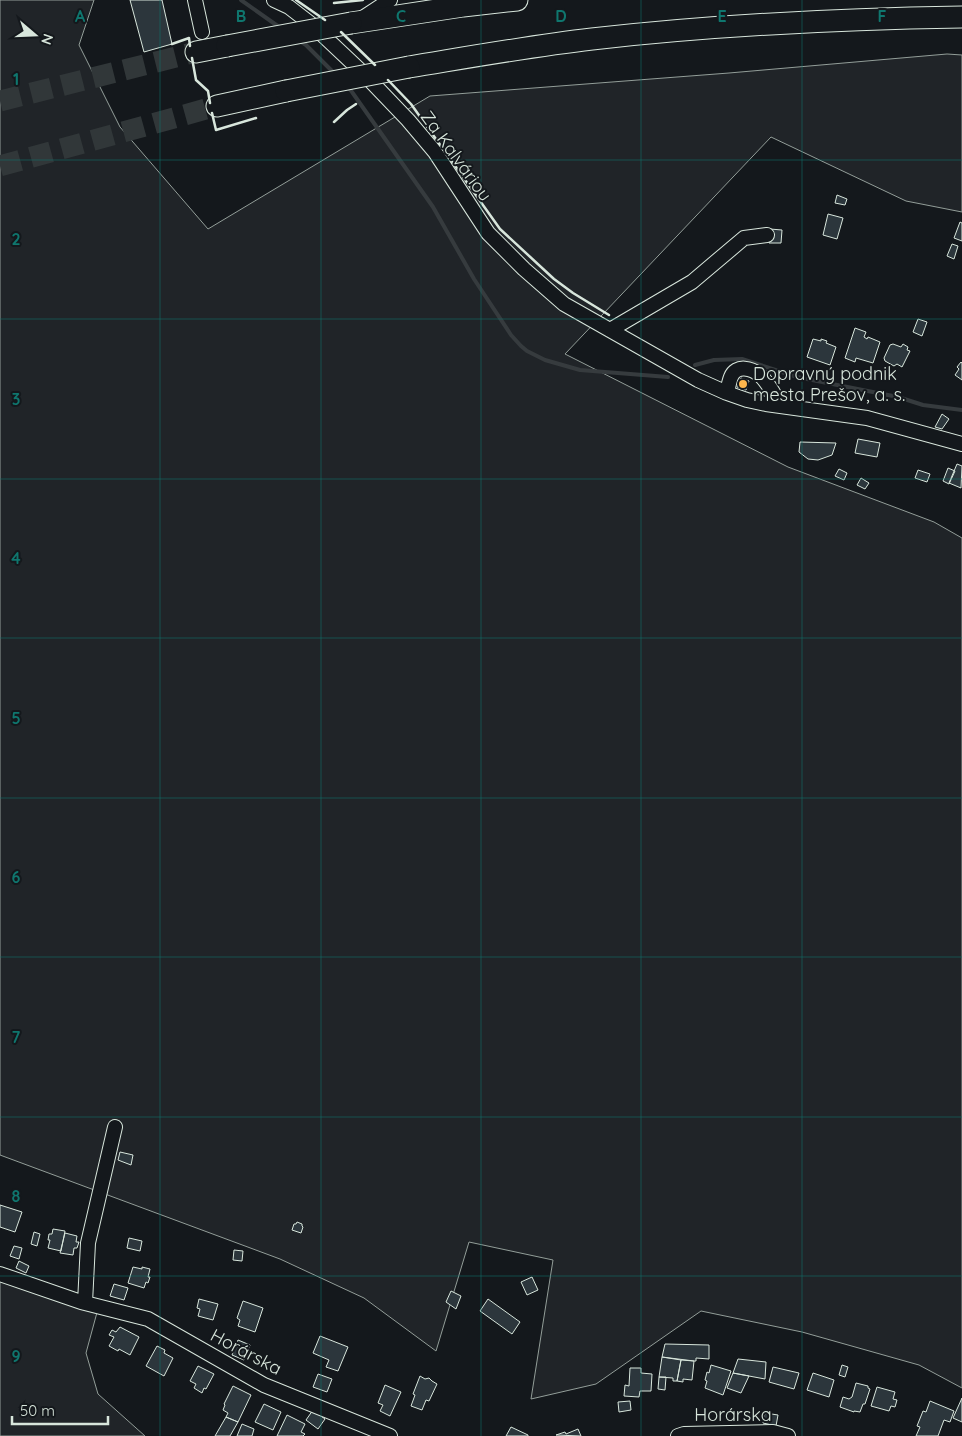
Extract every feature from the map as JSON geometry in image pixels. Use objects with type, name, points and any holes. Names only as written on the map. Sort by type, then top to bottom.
[{"type":"highway","points":[[199,42],[227,46],[353,23],[463,6],[517,0]]},
{"type":"highway","points":[[217,106],[409,67],[581,40],[693,29],[795,22],[962,17]]},
{"type":"street","points":[[195,0],[199,42]]},
{"type":"street","name":"Za Kalváriou","points":[[274,0],[289,7],[311,24],[363,73],[408,120],[435,152],[488,233],[524,269],[564,304],[698,380],[747,400],[867,418],[962,444]]},
{"type":"street","points":[[353,23],[390,0]]},
{"type":"street","points":[[610,330],[692,282],[744,238],[767,235]]},
{"type":"street","points":[[728,393],[730,378],[735,371],[741,368],[748,368],[760,376],[781,406]]},
{"type":"street","points":[[85,1303],[88,1243],[116,1127]]},
{"type":"street","name":"Horárska","points":[[0,1274],[85,1303],[148,1319],[264,1385],[390,1436]]},
{"type":"street","name":"Horárska","points":[[678,1436],[684,1434],[773,1432],[788,1436]]},
{"type":"shaded area","points":[[0,0],[94,0],[79,45],[120,127],[208,229],[430,96],[947,54],[962,55],[962,212],[906,201],[771,137],[565,354],[788,467],[934,522],[962,538],[962,1388],[919,1365],[802,1332],[701,1311],[596,1384],[531,1399],[553,1260],[469,1242],[436,1351],[364,1298],[280,1259],[0,1155]]},
{"type":"shaded area","points":[[0,1274],[99,1305],[86,1353],[98,1394],[145,1436],[0,1436]]},
{"type":"building","points":[[130,0],[162,0],[172,44],[144,52]]},
{"type":"building","points":[[837,195],[847,199],[845,205],[835,203]]},
{"type":"building","points":[[828,214],[843,218],[837,239],[823,235]]},
{"type":"building","points":[[960,222],[962,223],[962,241],[954,238]]},
{"type":"building","points":[[770,229],[782,230],[781,243],[769,243]]},
{"type":"building","points":[[952,244],[958,246],[954,259],[947,256]]},
{"type":"building","points":[[918,319],[927,322],[922,336],[913,332]]},
{"type":"building","points":[[855,328],[866,332],[864,337],[867,339],[868,337],[880,342],[873,363],[856,358],[855,362],[845,358]]},
{"type":"building","points":[[813,339],[827,341],[826,343],[836,347],[830,365],[807,357]]},
{"type":"building","points":[[893,344],[901,347],[903,344],[910,351],[902,367],[897,364],[894,366],[885,361],[884,358],[890,345]]},
{"type":"building","points":[[961,362],[962,380],[955,375],[959,369],[957,367]]},
{"type":"building","name":"Dopravný podnik mesta Prešov, a. s.","points":[[741,378],[749,381],[746,390],[737,387]]},
{"type":"building","points":[[942,414],[949,419],[942,429],[935,427]]},
{"type":"building","points":[[858,439],[880,443],[877,457],[855,453]]},
{"type":"building","points":[[800,442],[836,443],[832,455],[818,460],[808,459],[799,452]]},
{"type":"building","points":[[957,464],[962,466],[961,488],[949,483]]},
{"type":"building","points":[[948,468],[955,471],[949,484],[943,481]]},
{"type":"building","points":[[839,469],[847,473],[844,480],[835,476]]},
{"type":"building","points":[[918,470],[930,474],[927,482],[915,478]]},
{"type":"building","points":[[861,478],[869,483],[865,489],[857,485]]},
{"type":"building","points":[[120,1152],[133,1155],[131,1165],[118,1160]]},
{"type":"building","points":[[0,1205],[22,1212],[15,1232],[0,1227]]},
{"type":"building","points":[[297,1222],[302,1224],[301,1233],[292,1230]]},
{"type":"building","points":[[53,1229],[65,1231],[61,1251],[48,1248],[49,1234],[52,1234]]},
{"type":"building","points":[[34,1232],[40,1234],[37,1246],[31,1244]]},
{"type":"building","points":[[65,1233],[77,1236],[76,1242],[79,1242],[77,1248],[74,1248],[73,1255],[60,1253]]},
{"type":"building","points":[[129,1238],[142,1241],[140,1251],[127,1248]]},
{"type":"building","points":[[14,1246],[22,1248],[19,1259],[10,1256]]},
{"type":"building","points":[[234,1250],[243,1251],[242,1261],[233,1260]]},
{"type":"building","points":[[19,1261],[29,1266],[26,1273],[16,1268]]},
{"type":"building","points":[[133,1267],[150,1269],[148,1277],[150,1277],[144,1288],[128,1283]]},
{"type":"building","points":[[532,1277],[538,1290],[527,1295],[521,1282]]},
{"type":"building","points":[[114,1284],[128,1288],[124,1300],[110,1296]]},
{"type":"building","points":[[451,1291],[461,1296],[456,1309],[446,1302]]},
{"type":"building","points":[[199,1299],[218,1304],[213,1320],[198,1316],[200,1309],[197,1308]]},
{"type":"building","points":[[488,1299],[520,1322],[512,1334],[480,1311]]},
{"type":"building","points":[[243,1301],[263,1308],[255,1332],[238,1326],[240,1320],[237,1318]]},
{"type":"building","points":[[120,1327],[139,1337],[130,1355],[109,1346],[114,1337],[109,1335],[112,1330],[116,1332]]},
{"type":"building","points":[[320,1336],[348,1347],[338,1371],[326,1367],[329,1360],[313,1353]]},
{"type":"building","points":[[238,1340],[250,1345],[244,1360],[232,1355]]},
{"type":"building","points":[[665,1344],[709,1345],[709,1359],[696,1358],[696,1361],[694,1361],[662,1357]]},
{"type":"building","points":[[157,1346],[165,1350],[164,1353],[173,1358],[164,1376],[146,1366]]},
{"type":"building","points":[[662,1357],[681,1360],[677,1381],[673,1381],[673,1378],[659,1377]]},
{"type":"building","points":[[738,1359],[766,1362],[765,1379],[733,1373]]},
{"type":"building","points":[[681,1360],[694,1361],[692,1380],[683,1379],[683,1382],[677,1381]]},
{"type":"building","points":[[711,1365],[731,1371],[723,1395],[705,1388],[707,1372],[709,1373]]},
{"type":"building","points":[[842,1365],[848,1367],[845,1377],[839,1375]]},
{"type":"building","points":[[198,1366],[214,1374],[202,1393],[194,1388],[196,1384],[190,1381]]},
{"type":"building","points":[[773,1367],[799,1373],[794,1389],[769,1382]]},
{"type":"building","points":[[630,1368],[641,1368],[641,1373],[652,1374],[651,1391],[640,1391],[639,1397],[624,1396],[625,1385],[629,1386]]},
{"type":"building","points":[[733,1373],[749,1376],[741,1393],[727,1388]]},
{"type":"building","points":[[813,1373],[834,1380],[829,1397],[807,1390]]},
{"type":"building","points":[[318,1374],[332,1379],[327,1392],[313,1387]]},
{"type":"building","points":[[420,1376],[425,1379],[429,1378],[437,1384],[429,1401],[426,1400],[422,1410],[411,1406],[415,1395],[413,1394]]},
{"type":"building","points":[[659,1377],[666,1377],[665,1390],[658,1389]]},
{"type":"building","points":[[856,1383],[868,1386],[870,1389],[860,1412],[840,1407],[843,1397],[849,1399],[852,1397]]},
{"type":"building","points":[[385,1385],[401,1392],[390,1416],[380,1411],[383,1405],[378,1403]]},
{"type":"building","points":[[233,1386],[251,1395],[238,1422],[226,1417],[228,1413],[223,1410]]},
{"type":"building","points":[[877,1387],[895,1392],[893,1399],[897,1400],[895,1407],[891,1406],[889,1411],[871,1406]]},
{"type":"building","points":[[962,1398],[962,1422],[953,1418]]},
{"type":"building","points":[[630,1401],[631,1410],[619,1412],[618,1402]]},
{"type":"building","points":[[930,1401],[954,1411],[950,1422],[944,1420],[938,1436],[916,1436],[920,1427],[917,1426],[923,1411],[926,1412]]},
{"type":"building","points":[[264,1404],[281,1412],[273,1430],[255,1422]]},
{"type":"building","points":[[313,1410],[325,1419],[318,1429],[306,1420]]},
{"type":"building","points":[[765,1413],[778,1415],[776,1426],[763,1423]]},
{"type":"building","points":[[287,1415],[305,1424],[301,1432],[305,1434],[303,1436],[277,1436]]},
{"type":"building","points":[[226,1417],[238,1422],[230,1436],[215,1436]]},
{"type":"building","points":[[242,1424],[254,1429],[252,1436],[237,1436]]},
{"type":"building","points":[[511,1427],[528,1435],[528,1436],[506,1436]]},
{"type":"building","points":[[578,1429],[581,1436],[556,1435],[565,1432],[566,1434]]},
{"type":"waterway","points":[[241,0],[282,29]]},
{"type":"waterway","points":[[298,40],[306,45],[335,74]]},
{"type":"waterway","points":[[347,86],[433,207],[474,279],[511,335],[521,346],[545,360],[580,370],[668,377]]},
{"type":"waterway","points":[[695,365],[714,360],[742,359],[797,377],[898,397],[923,405],[962,410]]},
{"type":"tunnel","points":[[0,101],[196,52]]},
{"type":"tunnel","points":[[0,166],[217,106]]},
{"type":"wall","points":[[296,0],[325,20]]},
{"type":"wall","points":[[334,3],[363,0]]},
{"type":"wall","points":[[341,32],[375,65]]},
{"type":"wall","points":[[172,44],[189,38],[190,46]]},
{"type":"wall","points":[[192,58],[196,80],[208,91],[210,103]]},
{"type":"wall","points":[[388,80],[411,104],[500,229],[554,279],[609,315]]},
{"type":"wall","points":[[334,122],[356,104]]},
{"type":"wall","points":[[212,113],[216,130],[256,118]]},
{"type":"place","name":"Dopravný podnik mesta Prešov, a. s.","points":[[743,384]]}]
